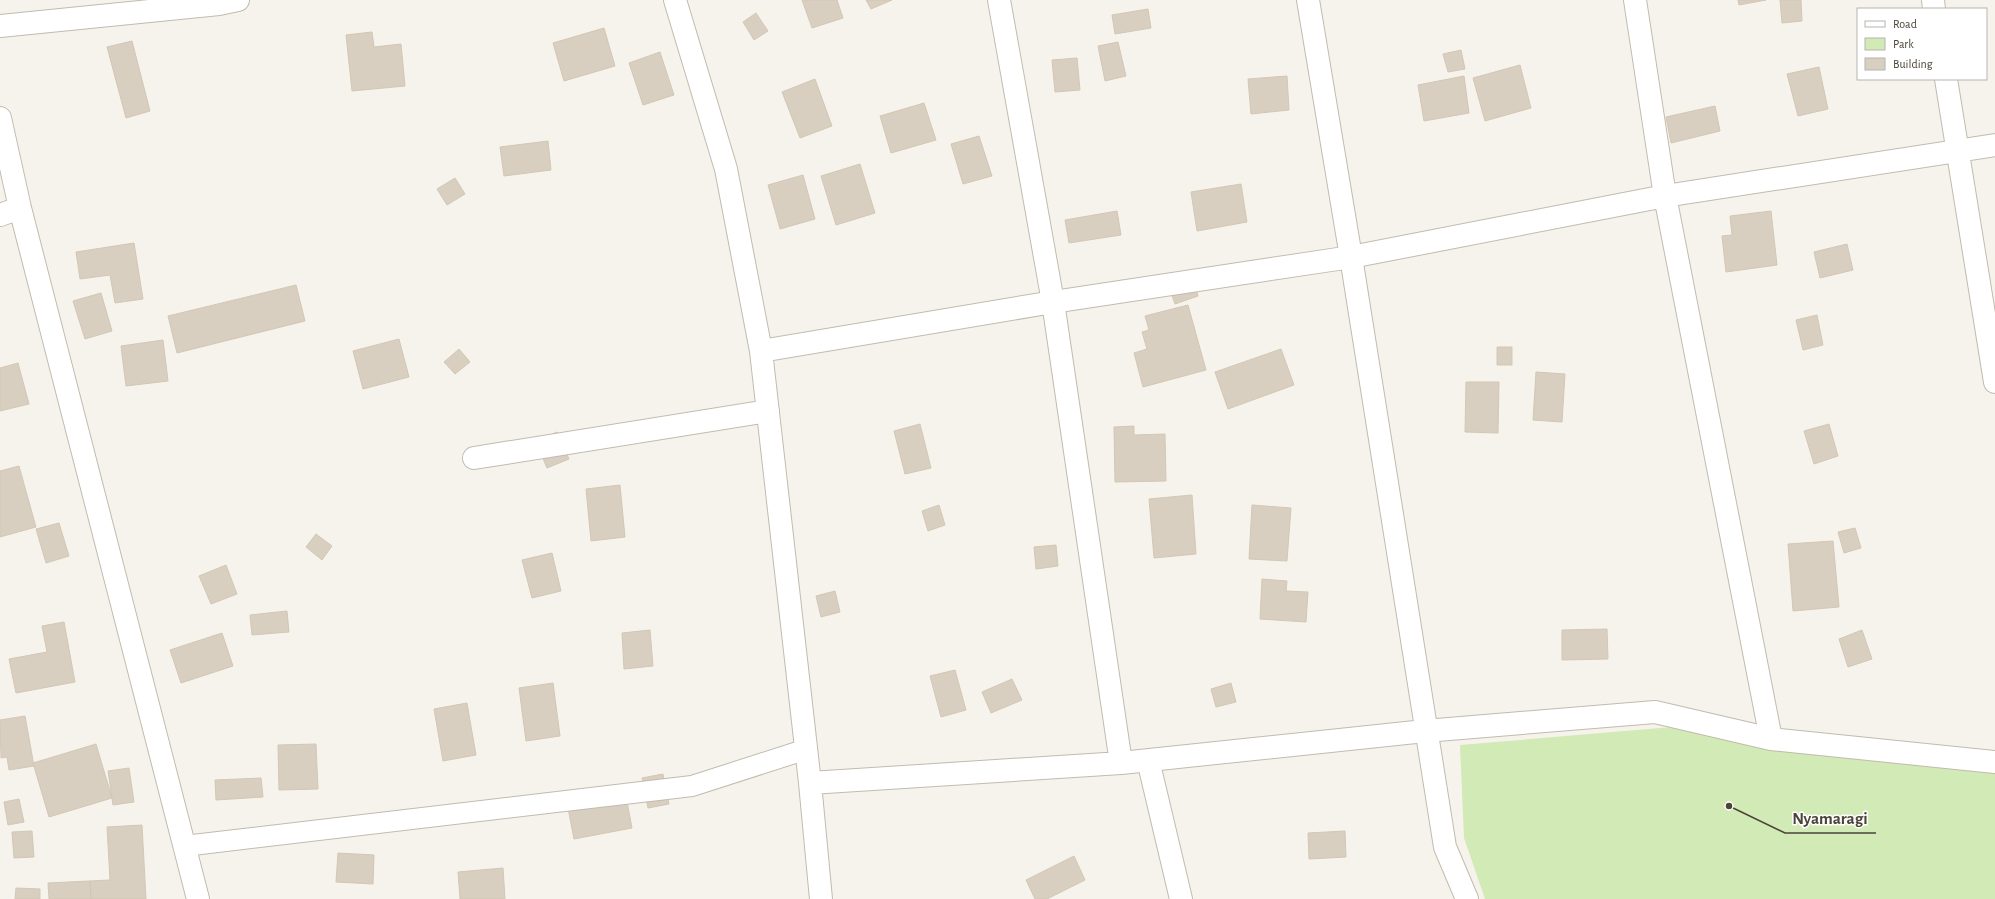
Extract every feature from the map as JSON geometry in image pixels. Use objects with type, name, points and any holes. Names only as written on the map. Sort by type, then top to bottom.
[{"type":"street","points":[[0,26],[218,4],[238,0]]},
{"type":"street","points":[[675,0],[726,169],[761,351],[807,749],[821,899]]},
{"type":"street","points":[[999,0],[1053,302],[1121,763]]},
{"type":"street","points":[[1308,0],[1351,257],[1425,731],[1445,847],[1468,899]]},
{"type":"street","points":[[1635,0],[1665,196],[1772,739]]},
{"type":"street","points":[[1946,80],[1995,382]]},
{"type":"street","points":[[0,118],[10,211],[198,899]]},
{"type":"street","points":[[761,351],[1053,302],[1351,257],[1665,196],[1995,145]]},
{"type":"street","points":[[474,458],[768,411]]},
{"type":"street","points":[[810,783],[1121,763],[1425,731],[1655,712],[1772,739],[1995,762]]},
{"type":"street","points":[[1148,760],[1181,899]]},
{"type":"lane","points":[[184,846],[692,786],[807,749]]},
{"type":"green space","points":[[1672,727],[1995,773],[1995,899],[1485,899],[1464,838],[1460,745]]},
{"type":"building","points":[[802,0],[837,0],[843,18],[812,28]]},
{"type":"building","points":[[866,0],[892,0],[871,9]]},
{"type":"building","points":[[1738,0],[1766,0],[1739,5]]},
{"type":"building","points":[[1780,0],[1801,0],[1802,21],[1782,23]]},
{"type":"building","points":[[1148,9],[1151,28],[1115,34],[1112,15]]},
{"type":"building","points":[[756,13],[768,31],[754,40],[743,22]]},
{"type":"building","points":[[604,28],[615,66],[564,81],[553,43]]},
{"type":"building","points":[[372,32],[374,47],[401,44],[405,86],[352,91],[346,35]]},
{"type":"building","points":[[132,41],[150,111],[126,118],[107,47]]},
{"type":"building","points":[[1118,42],[1126,76],[1105,81],[1098,46]]},
{"type":"building","points":[[1461,50],[1465,69],[1448,72],[1443,54]]},
{"type":"building","points":[[660,52],[674,95],[643,105],[629,63]]},
{"type":"building","points":[[1077,58],[1080,90],[1055,92],[1052,60]]},
{"type":"building","points":[[1520,65],[1531,108],[1485,121],[1473,78]]},
{"type":"building","points":[[1819,67],[1828,109],[1798,116],[1787,74]]},
{"type":"building","points":[[1287,76],[1289,110],[1251,114],[1248,79]]},
{"type":"building","points":[[1464,76],[1469,113],[1424,121],[1418,85]]},
{"type":"building","points":[[815,79],[832,126],[800,138],[782,92]]},
{"type":"building","points":[[924,103],[936,140],[891,153],[880,116]]},
{"type":"building","points":[[1715,106],[1720,131],[1671,143],[1666,117]]},
{"type":"building","points":[[979,136],[992,176],[963,184],[951,144]]},
{"type":"building","points":[[548,141],[551,170],[504,176],[500,147]]},
{"type":"building","points":[[860,164],[875,213],[836,225],[821,176]]},
{"type":"building","points":[[803,175],[815,219],[780,229],[768,185]]},
{"type":"building","points":[[455,178],[465,194],[447,205],[437,189]]},
{"type":"building","points":[[1241,184],[1247,222],[1197,231],[1191,192]]},
{"type":"building","points":[[1117,211],[1121,235],[1069,243],[1065,220]]},
{"type":"building","points":[[1771,211],[1777,265],[1726,272],[1722,236],[1732,235],[1730,216]]},
{"type":"building","points":[[134,243],[143,299],[115,303],[110,275],[80,279],[76,252]]},
{"type":"building","points":[[1847,244],[1853,270],[1820,278],[1814,252]]},
{"type":"building","points":[[1193,279],[1198,296],[1175,304],[1169,287]]},
{"type":"building","points":[[296,285],[305,321],[177,353],[168,316]]},
{"type":"building","points":[[101,293],[112,331],[85,339],[73,301]]},
{"type":"building","points":[[1188,305],[1206,370],[1143,387],[1134,353],[1147,349],[1142,332],[1149,330],[1145,316]]},
{"type":"building","points":[[1817,315],[1823,345],[1803,350],[1796,320]]},
{"type":"building","points":[[399,339],[409,377],[363,389],[353,351]]},
{"type":"building","points":[[163,340],[168,381],[126,386],[121,346]]},
{"type":"building","points":[[1497,347],[1512,347],[1512,365],[1497,365]]},
{"type":"building","points":[[459,349],[470,362],[455,374],[444,362]]},
{"type":"building","points":[[1281,349],[1294,385],[1228,409],[1215,372]]},
{"type":"building","points":[[18,363],[29,404],[0,411],[0,368]]},
{"type":"building","points":[[1536,372],[1565,374],[1562,422],[1533,420]]},
{"type":"building","points":[[1466,382],[1499,382],[1498,433],[1465,432]]},
{"type":"building","points":[[920,424],[931,468],[905,474],[894,431]]},
{"type":"building","points":[[1829,424],[1838,456],[1814,464],[1804,431]]},
{"type":"building","points":[[1134,426],[1134,435],[1165,434],[1166,481],[1115,482],[1114,427]]},
{"type":"building","points":[[557,432],[569,459],[547,468],[536,442]]},
{"type":"building","points":[[19,466],[36,527],[0,537],[0,471]]},
{"type":"building","points":[[620,485],[625,537],[591,541],[586,489]]},
{"type":"building","points":[[1192,495],[1196,554],[1154,558],[1149,499]]},
{"type":"building","points":[[939,505],[945,525],[928,531],[922,511]]},
{"type":"building","points":[[1252,505],[1291,508],[1287,561],[1249,559]]},
{"type":"building","points":[[59,523],[69,556],[46,563],[36,529]]},
{"type":"building","points":[[1855,528],[1861,548],[1844,553],[1838,532]]},
{"type":"building","points":[[316,534],[332,546],[322,560],[306,547]]},
{"type":"building","points":[[1833,541],[1839,607],[1793,611],[1788,544]]},
{"type":"building","points":[[1056,545],[1058,566],[1036,569],[1034,547]]},
{"type":"building","points":[[552,553],[561,591],[532,598],[522,560]]},
{"type":"building","points":[[226,565],[237,594],[211,604],[199,576]]},
{"type":"building","points":[[1262,579],[1287,581],[1286,591],[1308,592],[1306,622],[1260,619]]},
{"type":"building","points":[[835,591],[840,612],[821,617],[816,596]]},
{"type":"building","points":[[287,611],[289,632],[252,635],[250,615]]},
{"type":"building","points":[[64,622],[75,682],[16,693],[9,659],[47,652],[42,626]]},
{"type":"building","points":[[1607,629],[1608,659],[1562,660],[1562,630]]},
{"type":"building","points":[[650,630],[653,666],[624,669],[622,633]]},
{"type":"building","points":[[1862,630],[1872,659],[1848,667],[1839,639]]},
{"type":"building","points":[[222,633],[233,666],[181,683],[170,650]]},
{"type":"building","points":[[955,670],[966,710],[941,717],[930,676]]},
{"type":"building","points":[[1012,679],[1022,700],[991,713],[982,692]]},
{"type":"building","points":[[553,683],[560,736],[526,741],[519,688]]},
{"type":"building","points":[[1231,683],[1236,702],[1216,707],[1211,689]]},
{"type":"building","points":[[467,703],[476,755],[443,761],[434,709]]},
{"type":"building","points":[[25,716],[34,766],[9,770],[7,757],[1,758],[0,720]]},
{"type":"building","points":[[96,744],[112,798],[49,817],[33,763]]},
{"type":"building","points":[[316,744],[318,789],[279,790],[278,745]]},
{"type":"building","points":[[129,768],[134,802],[113,805],[108,771]]},
{"type":"building","points":[[663,774],[669,804],[648,808],[642,778]]},
{"type":"building","points":[[261,778],[263,797],[216,800],[215,780]]},
{"type":"building","points":[[625,791],[632,828],[574,839],[567,803]]},
{"type":"building","points":[[19,799],[24,822],[8,825],[4,802]]},
{"type":"building","points":[[142,825],[146,899],[91,899],[90,881],[110,880],[107,827]]},
{"type":"building","points":[[32,831],[34,857],[14,858],[12,832]]},
{"type":"building","points":[[1345,831],[1346,857],[1309,859],[1308,833]]},
{"type":"building","points":[[338,853],[374,855],[373,884],[336,882]]},
{"type":"building","points":[[1074,856],[1085,880],[1047,899],[1035,899],[1026,880]]},
{"type":"building","points":[[503,868],[505,899],[460,899],[458,872]]},
{"type":"building","points":[[90,881],[91,899],[49,899],[48,883]]},
{"type":"building","points":[[16,888],[40,889],[40,899],[15,899]]},
{"type":"place","name":"Nyamaragi","points":[[1729,806]]}]
